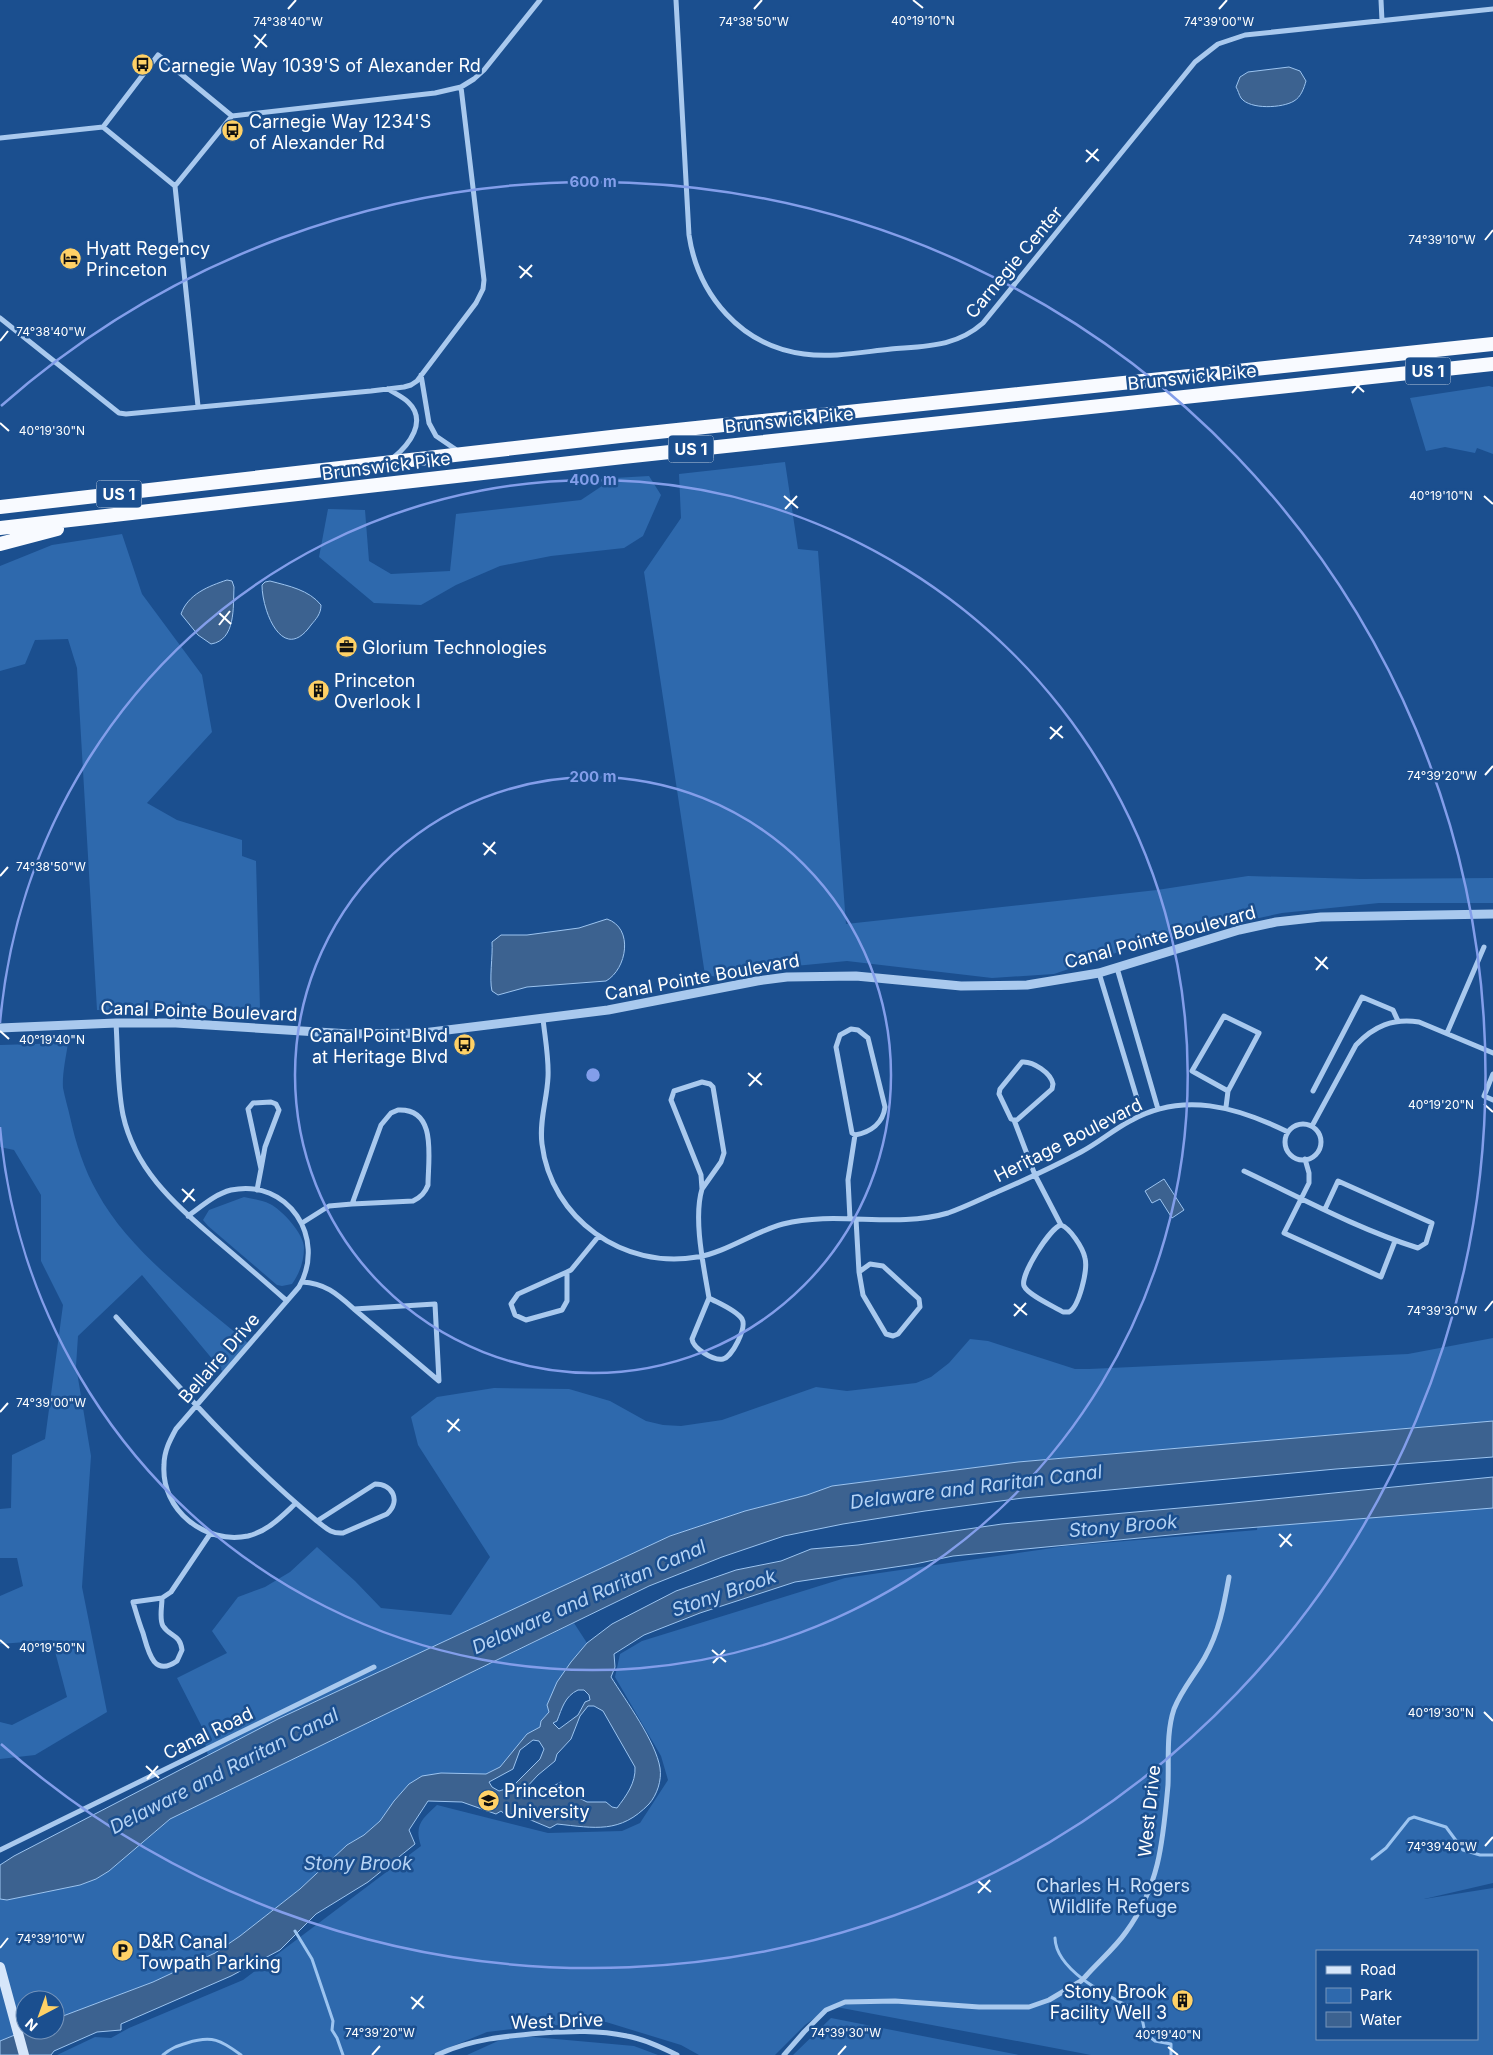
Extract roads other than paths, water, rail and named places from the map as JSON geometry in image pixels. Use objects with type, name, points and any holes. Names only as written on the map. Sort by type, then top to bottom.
[{"type":"highway","name":"Brunswick Pike","points":[[0,507],[630,435],[1493,344]]},
{"type":"highway","name":"Brunswick Pike","points":[[0,528],[622,457],[1493,364]]},
{"type":"highway","points":[[1474,366],[1493,376]]},
{"type":"highway","points":[[0,500],[54,501]]},
{"type":"highway","points":[[0,544],[17,538],[116,514]]},
{"type":"main road","points":[[0,1967],[24,2055]]},
{"type":"street","points":[[198,406],[176,186],[232,116],[435,93],[461,86],[484,70],[540,0]]},
{"type":"street","name":"Carnegie Center","points":[[676,0],[689,234],[695,264],[702,281],[722,310],[750,334],[783,350],[803,354],[824,355],[938,344],[962,338],[973,332],[983,323],[1195,62],[1218,44],[1245,36],[1493,9]]},
{"type":"street","points":[[1381,0],[1382,21]]},
{"type":"street","points":[[103,127],[158,55],[232,116]]},
{"type":"street","points":[[0,318],[119,413],[126,414],[388,389],[411,385],[421,375],[476,302],[483,289],[484,280],[461,86]]},
{"type":"street","points":[[0,138],[103,127],[176,186]]},
{"type":"street","points":[[421,375],[429,423],[436,436],[465,455]]},
{"type":"street","points":[[385,464],[403,451],[412,439],[416,425],[415,411],[408,401],[388,389]]},
{"type":"street","name":"Canal Pointe Boulevard","points":[[0,1028],[116,1023],[210,1024],[350,1034],[423,1033],[608,1010],[757,981],[788,977],[818,975],[856,976],[961,986],[994,986],[1060,981],[1099,973],[1240,930],[1276,922],[1321,917],[1493,914]]},
{"type":"street","points":[[1446,1033],[1484,946]]},
{"type":"street","points":[[1117,968],[1158,1109]]},
{"type":"street","points":[[1099,973],[1142,1115]]},
{"type":"street","points":[[1314,1091],[1362,997],[1393,1010],[1398,1021]]},
{"type":"street","points":[[1226,1107],[1228,1090],[1259,1033],[1224,1016],[1192,1071],[1228,1090]]},
{"type":"street","name":"Heritage Boulevard","points":[[543,1019],[548,1072],[541,1124],[542,1145],[546,1163],[561,1198],[574,1215],[598,1237],[645,1257],[679,1259],[702,1256],[764,1230],[808,1220],[912,1219],[931,1217],[965,1206],[1035,1175],[1083,1151],[1142,1115],[1158,1109],[1197,1104],[1226,1107],[1288,1132]]},
{"type":"street","points":[[1312,1126],[1356,1045],[1376,1028],[1398,1021],[1419,1022],[1493,1053]]},
{"type":"street","points":[[116,1023],[120,1095],[129,1136],[138,1155],[153,1179],[174,1203],[287,1301]]},
{"type":"street","points":[[850,1219],[849,1174],[855,1135],[852,1133],[836,1047],[840,1035],[851,1029],[858,1030],[868,1038],[885,1107],[884,1115],[876,1126],[855,1135]]},
{"type":"street","points":[[1014,1120],[1017,1120],[1052,1089],[1053,1084],[1049,1074],[1026,1062],[1019,1064],[1000,1089],[1001,1098],[1014,1120],[1035,1175],[1061,1225],[1065,1226],[1081,1247],[1086,1259],[1076,1305],[1069,1312],[1063,1312],[1029,1292],[1024,1284],[1026,1273],[1038,1251],[1057,1226],[1061,1225]]},
{"type":"street","points":[[1493,1074],[1484,1096],[1493,1100]]},
{"type":"street","points":[[702,1189],[700,1175],[671,1100],[674,1091],[705,1082],[712,1087],[724,1153],[721,1162],[702,1189],[700,1197],[699,1219],[702,1256],[709,1298],[692,1339],[692,1344],[695,1348],[717,1359],[723,1359],[730,1354],[744,1330],[744,1324],[737,1314],[709,1298]]},
{"type":"street","points":[[257,1190],[261,1169],[265,1148],[279,1110],[276,1104],[271,1102],[253,1103],[248,1110],[261,1169]]},
{"type":"street","points":[[302,1223],[329,1206],[414,1201],[420,1198],[426,1192],[428,1185],[427,1130],[420,1116],[413,1112],[398,1110],[385,1118],[352,1204]]},
{"type":"street","points":[[1299,1124],[1312,1126],[1319,1133],[1321,1146],[1312,1157],[1305,1160],[1298,1159],[1288,1151],[1285,1139],[1288,1132],[1299,1124]]},
{"type":"street","points":[[1305,1160],[1309,1173],[1309,1183],[1300,1197],[1284,1233],[1381,1277],[1395,1240]]},
{"type":"street","points":[[1244,1172],[1325,1209],[1395,1240],[1418,1248],[1423,1247],[1426,1243],[1432,1222],[1338,1181],[1325,1209]]},
{"type":"street","name":"Bellaire Drive","points":[[188,1216],[220,1194],[244,1189],[257,1190],[277,1197],[287,1204],[302,1223],[308,1242],[309,1256],[302,1282],[195,1406],[176,1429],[169,1441],[164,1466],[164,1479],[172,1502],[179,1513],[199,1529],[224,1537],[249,1536],[274,1524],[295,1504]]},
{"type":"street","points":[[856,1219],[859,1272],[863,1295],[886,1334],[893,1336],[898,1334],[920,1307],[919,1299],[883,1266],[870,1264],[859,1272]]},
{"type":"street","points":[[567,1272],[567,1301],[562,1310],[526,1320],[515,1315],[511,1304],[518,1294],[571,1270],[598,1237]]},
{"type":"street","points":[[302,1282],[312,1282],[332,1290],[354,1309],[432,1375],[439,1382],[435,1304],[354,1309]]},
{"type":"street","points":[[116,1317],[195,1406],[265,1476],[295,1504],[330,1532],[343,1533],[387,1514],[392,1510],[395,1498],[387,1486],[375,1484],[317,1521]]},
{"type":"street","points":[[162,1598],[161,1620],[164,1627],[178,1638],[182,1650],[177,1662],[166,1666],[159,1665],[150,1658],[133,1602],[162,1598],[170,1592],[210,1534]]},
{"type":"street","name":"West Drive","points":[[784,2055],[826,2010],[845,2002],[895,2001],[978,2007],[1029,2007],[1049,2000],[1083,1979],[1125,1934],[1150,1890],[1160,1860],[1170,1726],[1175,1709],[1187,1682],[1204,1658],[1215,1635],[1230,1577]]},
{"type":"street","name":"Canal Road","points":[[0,1850],[374,1667]]},
{"type":"street","name":"West Drive","points":[[437,2055],[472,2042],[496,2038],[591,2030],[629,2036],[677,2055]]},
{"type":"water","points":[[1289,67],[1300,71],[1306,81],[1300,95],[1294,101],[1267,107],[1252,105],[1241,98],[1236,87],[1240,77],[1248,72]]},
{"type":"water","points":[[227,580],[232,581],[234,587],[232,622],[225,636],[211,644],[198,635],[181,614],[184,607],[194,596],[206,588]]},
{"type":"water","points":[[270,581],[305,592],[321,605],[318,616],[301,636],[292,639],[283,637],[270,620],[262,585]]},
{"type":"water","points":[[607,919],[616,924],[621,931],[624,939],[624,949],[619,968],[606,981],[527,987],[498,995],[492,991],[492,942],[501,935],[527,935],[579,928]]},
{"type":"water","points":[[1164,1179],[1184,1210],[1172,1218],[1160,1199],[1152,1203],[1145,1191]]},
{"type":"water","name":"Delaware and Raritan Canal","points":[[1493,1421],[1493,1457],[1336,1469],[1023,1498],[843,1524],[784,1536],[722,1557],[649,1586],[170,1819],[109,1871],[96,1879],[80,1885],[7,1900],[0,1899],[0,1865],[14,1856],[278,1719],[670,1536],[745,1511],[807,1495],[832,1486],[1018,1462]]},
{"type":"water","name":"Stony Brook","points":[[1493,1477],[1493,1508],[1222,1530],[953,1556],[915,1564],[795,1582],[700,1613],[644,1635],[614,1654],[615,1667],[611,1677],[647,1734],[660,1768],[658,1787],[654,1796],[649,1804],[638,1814],[617,1825],[606,1827],[557,1824],[550,1828],[514,1813],[507,1816],[501,1811],[496,1814],[462,1802],[428,1801],[409,1830],[415,1844],[368,1882],[316,1914],[280,1950],[231,1976],[121,2024],[121,2030],[97,2032],[54,2051],[51,2055],[0,2055],[0,2041],[15,2035],[15,2040],[65,2040],[65,2015],[153,1982],[215,1953],[300,1889],[347,1845],[364,1835],[380,1821],[409,1784],[422,1776],[441,1773],[486,1774],[500,1767],[527,1734],[540,1727],[541,1721],[549,1712],[547,1705],[557,1682],[571,1662],[587,1643],[612,1624],[676,1591],[736,1570],[781,1561],[811,1549],[858,1545],[1002,1524]],"holes":[[[578,1690],[584,1690],[589,1695],[590,1700],[585,1702],[578,1715],[559,1729],[553,1723],[557,1721],[567,1699]],[[588,1706],[594,1706],[603,1711],[635,1767],[634,1778],[627,1794],[617,1808],[612,1807],[606,1802],[587,1802],[563,1790],[561,1782],[544,1791],[526,1796],[523,1791],[555,1761],[557,1754],[571,1739],[580,1716]],[[533,1740],[539,1741],[544,1749],[540,1759],[512,1787],[499,1791],[492,1787],[489,1782],[513,1769],[520,1750]]]},
{"type":"waterway","points":[[1372,1859],[1386,1848],[1409,1819],[1414,1817],[1446,1827],[1463,1850],[1480,1855],[1493,1855]]},
{"type":"waterway","points":[[295,1931],[312,1959],[333,2021],[332,2030],[343,2055]]},
{"type":"waterway","points":[[1055,1938],[1058,1951],[1065,1963],[1089,1983],[1141,2013],[1145,2033],[1155,2041],[1171,2044],[1171,2055]]},
{"type":"waterway","points":[[163,2055],[180,2045],[203,2039],[216,2040],[241,2055]]},
{"type":"place","name":"Carnegie Way 1039'S of Alexander Rd","points":[[142,65]]},
{"type":"place","name":"Carnegie Way 1234'S of Alexander Rd","points":[[233,131]]},
{"type":"place","name":"Hyatt Regency Princeton","points":[[70,258]]},
{"type":"place","name":"Glorium Technologies","points":[[346,647]]},
{"type":"place","name":"Princeton Overlook I","points":[[318,690]]},
{"type":"place","name":"Canal Point Blvd at Heritage Blvd","points":[[464,1045]]},
{"type":"place","name":"Princeton University","points":[[488,1800]]},
{"type":"place","name":"D&R Canal Towpath Parking","points":[[122,1951]]},
{"type":"place","name":"Stony Brook Facility Well 3","points":[[1183,2001]]},
{"type":"park label","name":"Charles H. Rogers Wildlife Refuge","points":[[1113,1895]]}]
